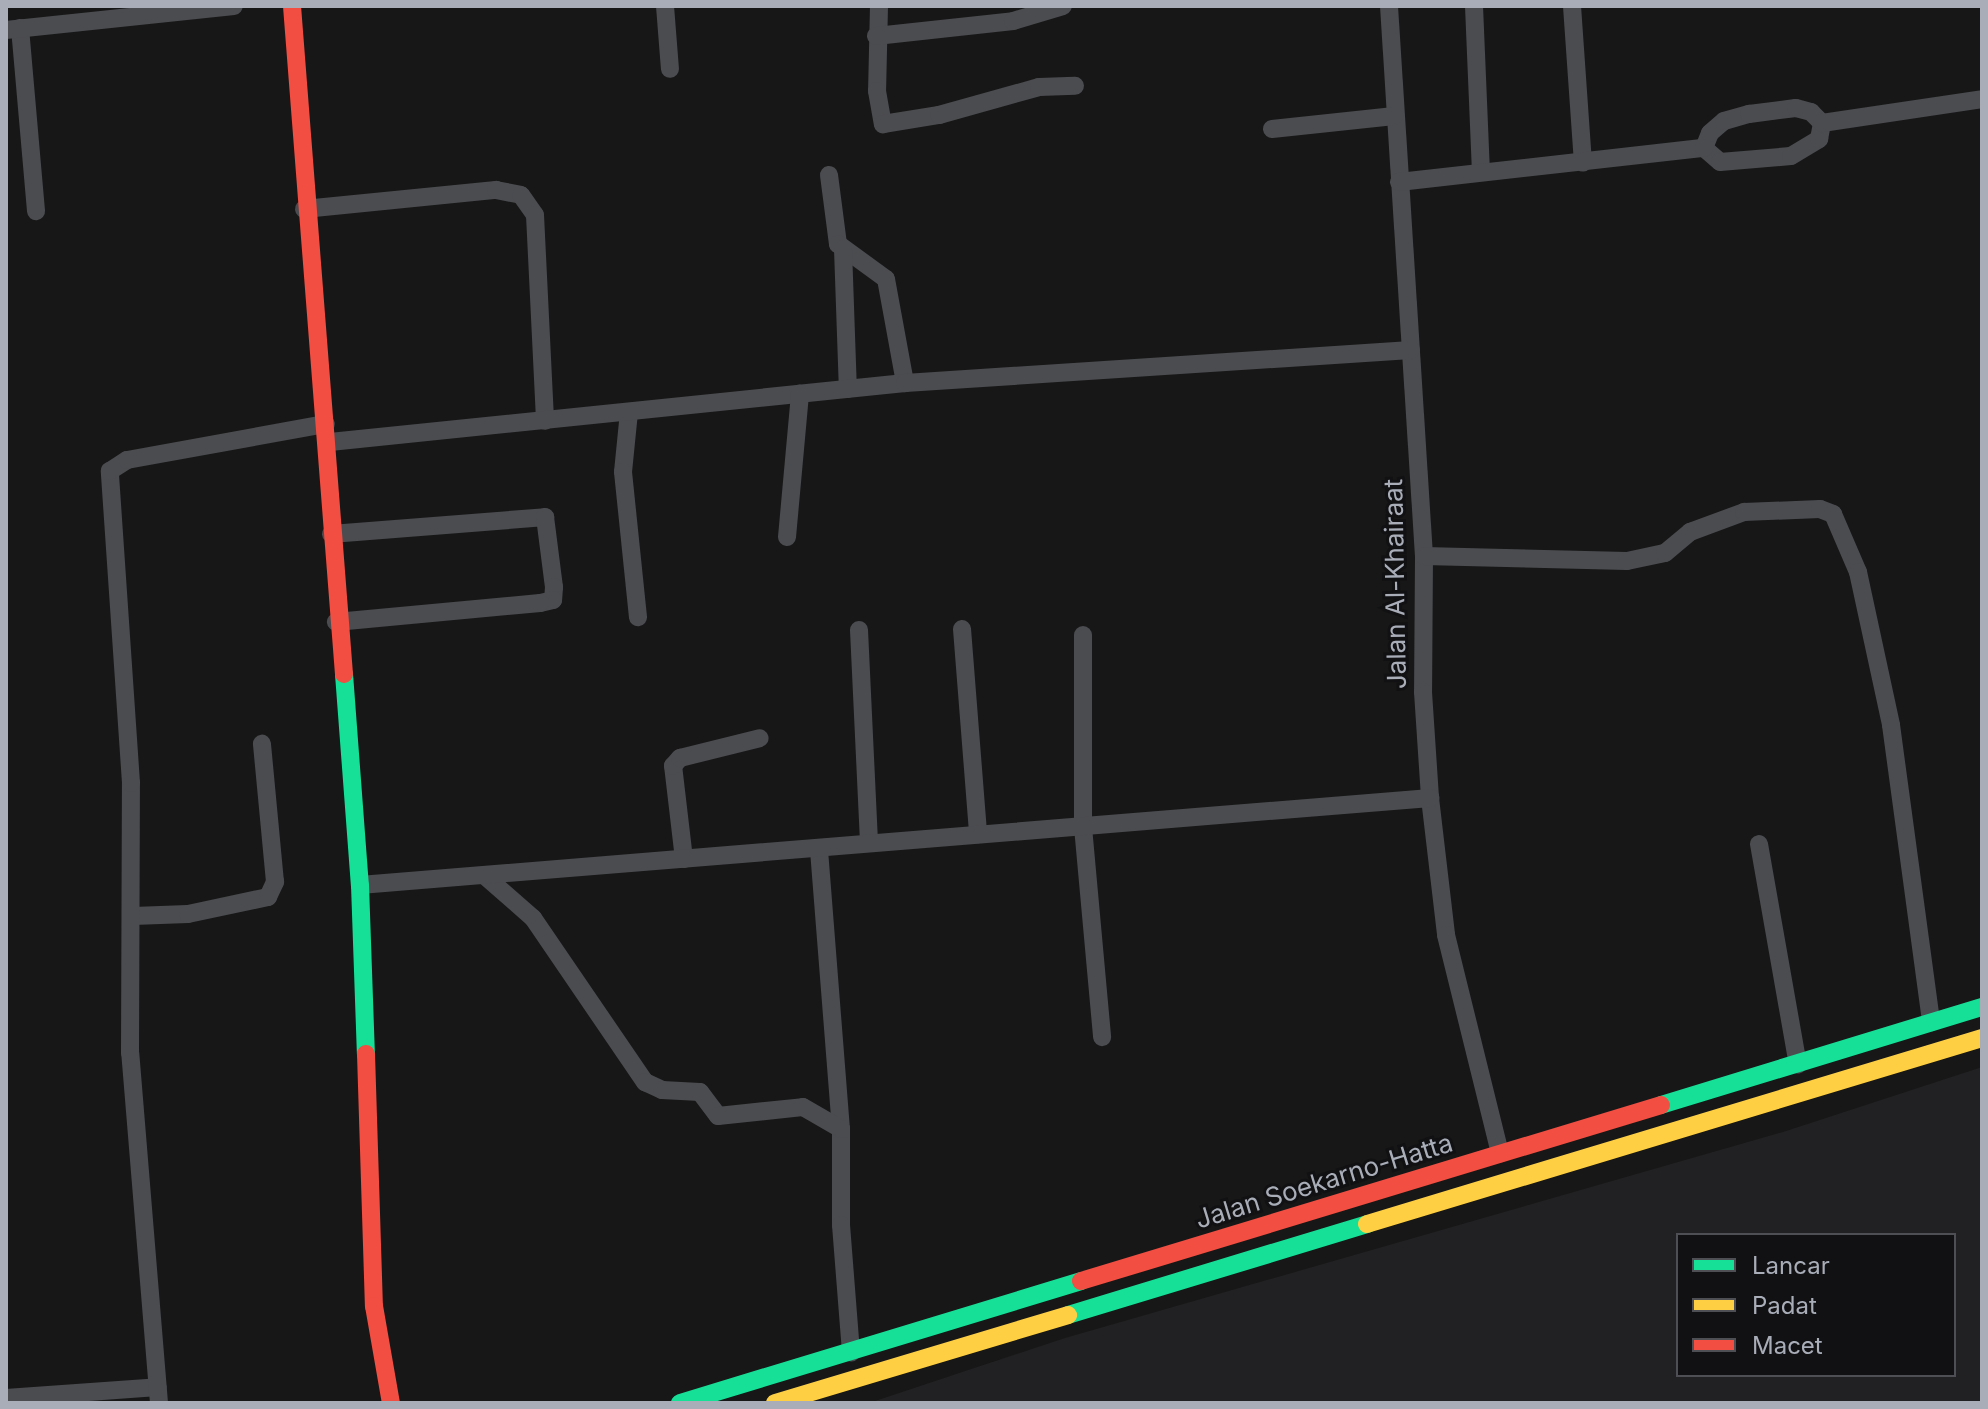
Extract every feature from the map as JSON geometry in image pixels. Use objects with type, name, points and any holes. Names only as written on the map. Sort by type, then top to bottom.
[{"type":"main road","points":[[292,6],[304,209],[328,433],[336,622],[360,885],[374,1306],[391,1403]]},
{"type":"main road","name":"Jalan Soekarno-Hatta","points":[[680,1403],[1982,1007]]},
{"type":"main road","name":"Jalan Soekarno-Hatta","points":[[775,1403],[1982,1038]]},
{"type":"street","points":[[36,211],[13,29],[234,6]]},
{"type":"street","points":[[665,6],[670,69]]},
{"type":"street","points":[[879,6],[876,36],[883,124],[926,118],[1039,87],[1075,86]]},
{"type":"street","points":[[876,36],[1013,21],[1063,6]]},
{"type":"street","name":"Jalan Al-Khairaat","points":[[1389,6],[1424,556],[1423,692],[1430,798],[1446,935],[1500,1153]]},
{"type":"street","points":[[1474,6],[1481,171]]},
{"type":"street","points":[[1572,6],[1583,163]]},
{"type":"street","points":[[1822,123],[1982,99]]},
{"type":"street","points":[[1704,148],[1710,133],[1724,121],[1749,114],[1796,108],[1811,112],[1822,123]]},
{"type":"street","points":[[1272,129],[1394,116]]},
{"type":"street","points":[[1399,182],[1704,148],[1720,162],[1791,156],[1819,139],[1822,123]]},
{"type":"street","points":[[829,175],[835,238],[843,249],[886,279],[905,383]]},
{"type":"street","points":[[304,209],[496,190],[521,195],[535,215],[545,421]]},
{"type":"street","points":[[843,249],[848,389]]},
{"type":"street","points":[[6,1398],[159,1395],[130,1053],[133,916],[131,783],[112,466],[328,433],[545,421],[905,383],[1411,350]]},
{"type":"street","points":[[787,537],[800,394]]},
{"type":"street","points":[[629,412],[623,472],[638,617]]},
{"type":"street","points":[[1424,556],[1627,561],[1665,553],[1690,532],[1744,512],[1820,509],[1833,514],[1858,572],[1891,725],[1931,1022]]},
{"type":"street","points":[[331,534],[545,517],[554,587],[553,600],[540,603],[336,622]]},
{"type":"street","points":[[962,629],[978,834]]},
{"type":"street","points":[[859,630],[869,843]]},
{"type":"street","points":[[1083,635],[1083,827],[1102,1037]]},
{"type":"street","points":[[684,859],[673,766],[680,758],[760,738]]},
{"type":"street","points":[[133,916],[188,914],[268,897],[275,882],[262,744]]},
{"type":"street","points":[[360,885],[1430,798]]},
{"type":"street","points":[[1759,844],[1798,1065]]},
{"type":"street","points":[[819,850],[841,1129],[841,1225],[851,1353]]},
{"type":"street","points":[[485,876],[533,918],[645,1082],[662,1090],[700,1092],[718,1116],[803,1107],[841,1129]]},
{"type":"shaded area","points":[[1982,1067],[1982,1403],[869,1403],[1065,1338],[1783,1132]]},
{"type":"traffic: fast","points":[[344,674],[360,885],[366,1054]]},
{"type":"traffic: fast","points":[[1661,1105],[1982,1007]]},
{"type":"traffic: fast","points":[[1068,1315],[1367,1224]]},
{"type":"traffic: fast","points":[[680,1403],[1081,1281]]},
{"type":"traffic: slow","points":[[1367,1224],[1982,1038]]},
{"type":"traffic: slow","points":[[775,1403],[1068,1315]]},
{"type":"traffic: jam","points":[[292,6],[344,674]]},
{"type":"traffic: jam","points":[[366,1054],[374,1306],[391,1403]]},
{"type":"traffic: jam","points":[[1081,1281],[1661,1105]]}]
